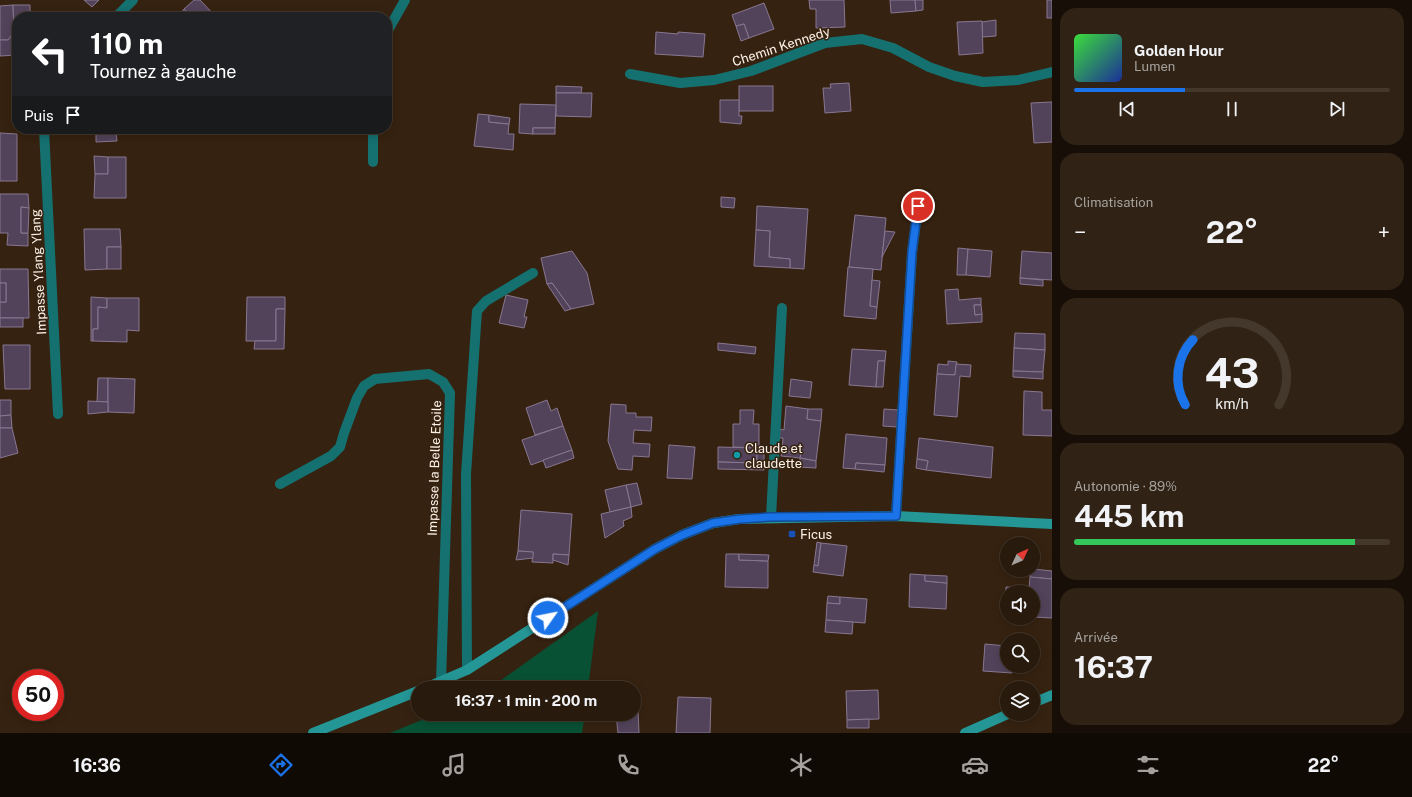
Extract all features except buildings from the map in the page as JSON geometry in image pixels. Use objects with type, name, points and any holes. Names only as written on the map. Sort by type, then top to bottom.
[{"type":"main road","points":[[443,681],[467,670],[655,549],[682,535],[713,523],[740,519],[771,517],[896,516],[1052,524]]},
{"type":"main road","points":[[313,733],[411,694]]},
{"type":"main road","points":[[1040,700],[1052,695]]},
{"type":"main road","points":[[965,733],[1000,718]]},
{"type":"street","points":[[121,12],[133,0]]},
{"type":"street","points":[[392,23],[405,0]]},
{"type":"street","name":"Chemin Kennedy","points":[[630,74],[680,83],[714,80],[751,71],[825,43],[862,39],[893,48],[935,69],[955,76],[983,82],[1018,80],[1052,72]]},
{"type":"street","name":"Impasse Ylang Ylang","points":[[44,134],[58,414]]},
{"type":"street","points":[[373,134],[373,162]]},
{"type":"street","points":[[896,516],[912,252],[918,206]]},
{"type":"street","points":[[467,670],[466,474],[477,311],[486,301],[533,274]]},
{"type":"street","points":[[771,517],[782,308]]},
{"type":"street","name":"Impasse la Belle Etoile","points":[[280,484],[331,456],[340,447],[357,398],[364,386],[375,379],[429,374],[443,382],[450,393],[441,681]]},
{"type":"green space","points":[[598,611],[589,681],[500,681]]},
{"type":"green space","points":[[419,721],[584,721],[582,733],[390,733]]},
{"type":"place","name":"Claude et claudette","points":[[737,455]]},
{"type":"place","name":"Ficus","points":[[792,534]]},
{"type":"route","points":[[548,618],[655,549],[682,535],[713,523],[740,519],[771,517],[896,516],[911,292],[912,252],[918,206]]}]
